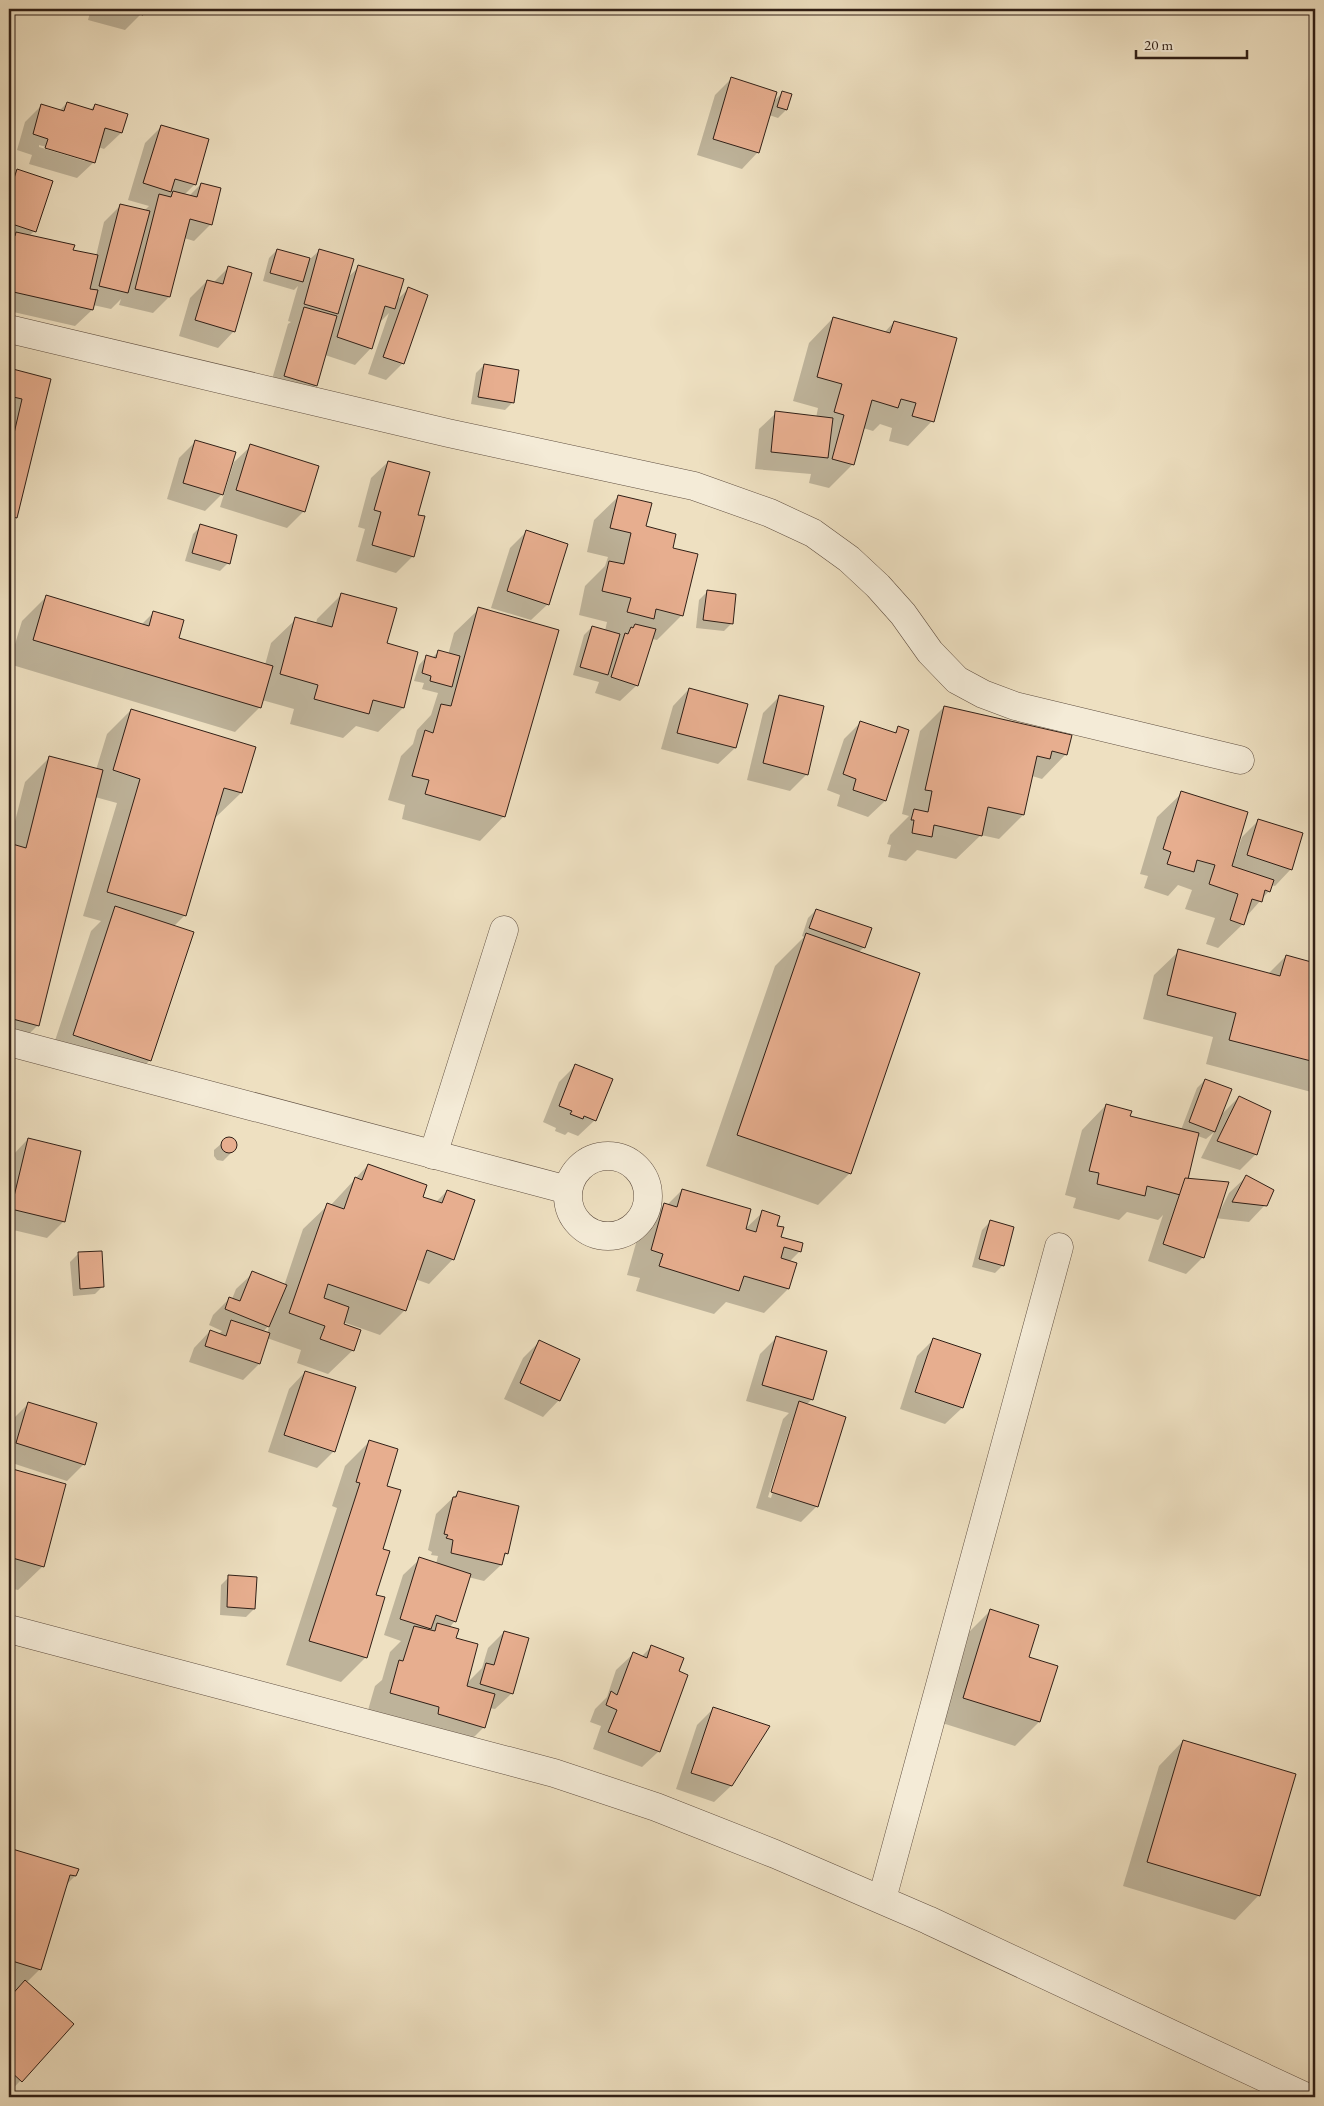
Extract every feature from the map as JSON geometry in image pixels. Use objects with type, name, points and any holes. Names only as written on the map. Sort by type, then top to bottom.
[{"type":"street","points":[[9,330],[448,433],[694,486],[770,513],[805,529],[849,559],[878,586],[903,614],[930,652],[957,680],[983,694],[1014,706],[1240,760]]},
{"type":"street","points":[[433,1154],[504,930]]},
{"type":"street","points":[[9,1042],[568,1190]]},
{"type":"street","points":[[882,1900],[1059,1247]]},
{"type":"street","points":[[9,1630],[554,1773],[656,1807],[775,1854],[882,1900],[1306,2097]]},
{"type":"building","points":[[122,9],[144,9],[143,15]]},
{"type":"building","points":[[731,77],[777,92],[759,153],[713,139]]},
{"type":"building","points":[[782,91],[792,94],[787,110],[777,107]]},
{"type":"building","points":[[67,102],[93,110],[95,104],[128,114],[122,133],[105,128],[95,163],[45,148],[48,139],[33,134],[41,104],[64,111]]},
{"type":"building","points":[[161,125],[209,139],[196,185],[175,179],[171,192],[143,183]]},
{"type":"building","points":[[17,169],[53,181],[36,232],[9,223],[9,194]]},
{"type":"building","points":[[201,183],[221,188],[212,225],[190,219],[170,297],[135,289],[159,194],[171,197],[173,191],[197,197]]},
{"type":"building","points":[[120,204],[150,211],[128,293],[99,286]]},
{"type":"building","points":[[16,232],[75,245],[73,250],[98,255],[90,289],[98,290],[93,310],[9,291],[9,235],[15,236]]},
{"type":"building","points":[[277,249],[310,258],[303,282],[270,273]]},
{"type":"building","points":[[319,249],[354,259],[338,314],[304,304]]},
{"type":"building","points":[[358,265],[404,279],[395,309],[385,306],[372,349],[337,337]]},
{"type":"building","points":[[228,266],[252,273],[235,332],[195,320],[207,280],[223,284]]},
{"type":"building","points":[[408,287],[428,295],[404,364],[383,357]]},
{"type":"building","points":[[304,307],[337,316],[317,386],[284,376]]},
{"type":"building","points":[[833,317],[890,333],[894,321],[957,338],[934,422],[912,416],[916,403],[901,399],[898,408],[872,400],[854,465],[832,459],[844,415],[834,412],[842,384],[817,377]]},
{"type":"building","points":[[484,364],[519,370],[514,403],[478,397]]},
{"type":"building","points":[[9,368],[51,379],[17,518],[9,516],[9,455],[22,399],[9,396]]},
{"type":"building","points":[[775,411],[833,418],[828,458],[771,452]]},
{"type":"building","points":[[195,440],[236,452],[223,495],[183,483]]},
{"type":"building","points":[[250,444],[319,466],[305,512],[236,490]]},
{"type":"building","points":[[388,461],[430,472],[418,515],[425,516],[414,557],[372,545],[381,512],[374,510]]},
{"type":"building","points":[[618,495],[652,503],[646,526],[676,534],[673,548],[698,554],[683,616],[656,609],[654,619],[627,612],[631,598],[602,591],[609,561],[624,564],[631,533],[610,528]]},
{"type":"building","points":[[200,524],[237,535],[230,564],[192,553]]},
{"type":"building","points":[[526,530],[568,544],[549,605],[507,591]]},
{"type":"building","points":[[707,590],[736,594],[733,624],[703,620]]},
{"type":"building","points":[[341,593],[397,608],[387,643],[418,652],[404,708],[373,700],[369,714],[314,699],[318,685],[280,674],[295,617],[332,627]]},
{"type":"building","points":[[46,595],[149,626],[153,611],[184,620],[179,638],[273,666],[261,708],[33,640]]},
{"type":"building","points":[[478,607],[559,630],[505,817],[425,794],[429,780],[412,776],[425,730],[433,733],[441,704],[451,706]]},
{"type":"building","points":[[635,624],[656,629],[638,686],[611,677],[625,633],[628,634],[631,627],[633,628]]},
{"type":"building","points":[[592,626],[620,634],[608,675],[580,667]]},
{"type":"building","points":[[438,650],[460,656],[452,687],[430,681],[431,676],[422,673],[426,655],[436,658]]},
{"type":"building","points":[[689,688],[748,704],[736,748],[677,733]]},
{"type":"building","points":[[779,695],[824,706],[808,775],[763,763]]},
{"type":"building","points":[[944,706],[1072,735],[1067,755],[1052,751],[1050,759],[1037,756],[1024,815],[988,807],[982,836],[934,825],[932,837],[912,833],[914,820],[911,820],[914,809],[928,812],[932,791],[925,790]]},
{"type":"building","points":[[131,709],[256,747],[242,793],[224,788],[186,916],[107,892],[140,779],[113,770]]},
{"type":"building","points":[[860,721],[896,733],[898,726],[909,730],[886,801],[853,790],[856,779],[843,774]]},
{"type":"building","points":[[49,756],[103,770],[39,1026],[9,1018],[9,902],[11,892],[9,891],[9,843],[26,848]]},
{"type":"building","points":[[1181,791],[1248,812],[1232,866],[1274,880],[1270,892],[1265,890],[1262,902],[1252,899],[1244,925],[1230,920],[1238,894],[1209,884],[1215,865],[1197,860],[1194,872],[1167,864],[1171,852],[1163,849]]},
{"type":"building","points":[[1258,819],[1303,833],[1292,870],[1247,855]]},
{"type":"building","points":[[115,906],[194,932],[151,1061],[73,1035]]},
{"type":"building","points":[[816,909],[872,928],[865,948],[809,928]]},
{"type":"building","points":[[806,933],[920,973],[851,1174],[737,1135]]},
{"type":"building","points":[[1178,949],[1280,976],[1286,955],[1315,963],[1315,1062],[1229,1040],[1236,1013],[1167,995]]},
{"type":"building","points":[[575,1064],[613,1079],[596,1121],[584,1116],[583,1119],[570,1114],[572,1111],[559,1106]]},
{"type":"building","points":[[1205,1079],[1232,1089],[1215,1132],[1189,1122]]},
{"type":"building","points":[[1239,1096],[1271,1111],[1257,1155],[1217,1141]]},
{"type":"building","points":[[1106,1104],[1132,1111],[1130,1116],[1199,1133],[1184,1196],[1147,1186],[1145,1196],[1097,1184],[1099,1173],[1089,1171]]},
{"type":"building","points":[[226,1137],[232,1137],[237,1142],[235,1151],[226,1153],[221,1148],[221,1142]]},
{"type":"building","points":[[28,1138],[81,1151],[65,1222],[11,1209]]},
{"type":"building","points":[[368,1164],[427,1185],[423,1197],[442,1203],[447,1190],[475,1200],[454,1260],[427,1250],[406,1311],[328,1284],[324,1298],[349,1307],[344,1324],[361,1330],[354,1351],[320,1339],[325,1326],[289,1313],[327,1203],[344,1209],[355,1177],[362,1180]]},
{"type":"building","points":[[1246,1175],[1274,1190],[1267,1206],[1232,1202]]},
{"type":"building","points":[[1185,1178],[1229,1182],[1204,1258],[1163,1244]]},
{"type":"building","points":[[682,1189],[751,1209],[746,1229],[756,1232],[762,1210],[780,1216],[777,1226],[784,1227],[781,1237],[803,1243],[801,1252],[784,1247],[781,1258],[797,1263],[789,1289],[744,1276],[739,1291],[659,1266],[663,1254],[651,1250],[664,1203],[677,1207]]},
{"type":"building","points":[[990,1220],[1014,1227],[1004,1266],[979,1259]]},
{"type":"building","points":[[102,1251],[104,1287],[80,1289],[78,1252]]},
{"type":"building","points":[[252,1271],[287,1285],[269,1327],[225,1309],[229,1297],[240,1301]]},
{"type":"building","points":[[231,1320],[270,1333],[260,1364],[205,1346],[210,1330],[226,1336]]},
{"type":"building","points":[[776,1336],[827,1351],[813,1400],[762,1385]]},
{"type":"building","points":[[933,1338],[981,1354],[963,1408],[915,1392]]},
{"type":"building","points":[[539,1340],[580,1359],[560,1401],[520,1383]]},
{"type":"building","points":[[305,1371],[356,1387],[335,1452],[284,1435]]},
{"type":"building","points":[[799,1401],[846,1417],[818,1507],[771,1492]]},
{"type":"building","points":[[28,1402],[97,1423],[85,1465],[16,1443]]},
{"type":"building","points":[[369,1440],[398,1449],[387,1486],[401,1490],[383,1549],[390,1551],[376,1595],[385,1597],[367,1658],[309,1641],[360,1483],[356,1482]]},
{"type":"building","points":[[9,1468],[66,1484],[44,1567],[9,1557]]},
{"type":"building","points":[[458,1491],[519,1506],[508,1554],[505,1553],[502,1565],[451,1553],[453,1540],[446,1538],[448,1535],[444,1534],[453,1497],[456,1497]]},
{"type":"building","points":[[419,1557],[471,1574],[456,1622],[436,1615],[431,1629],[400,1619]]},
{"type":"building","points":[[228,1575],[257,1577],[255,1609],[227,1607]]},
{"type":"building","points":[[990,1609],[1039,1625],[1029,1657],[1058,1666],[1040,1722],[963,1698]]},
{"type":"building","points":[[437,1623],[459,1629],[456,1638],[478,1644],[467,1686],[495,1694],[485,1728],[438,1714],[439,1707],[390,1693],[399,1660],[403,1661],[414,1626],[435,1631]]},
{"type":"building","points":[[504,1631],[529,1638],[513,1694],[480,1684],[486,1663],[494,1665]]},
{"type":"building","points":[[651,1645],[684,1658],[679,1671],[688,1675],[660,1752],[608,1732],[617,1710],[606,1705],[611,1691],[617,1695],[633,1652],[647,1658]]},
{"type":"building","points":[[713,1707],[770,1726],[732,1786],[691,1773]]},
{"type":"building","points":[[1183,1740],[1296,1774],[1260,1896],[1147,1862]]},
{"type":"building","points":[[9,1848],[79,1869],[76,1876],[70,1875],[41,1970],[9,1960]]},
{"type":"building","points":[[25,1980],[74,2024],[22,2082],[9,2070],[9,1998]]}]
